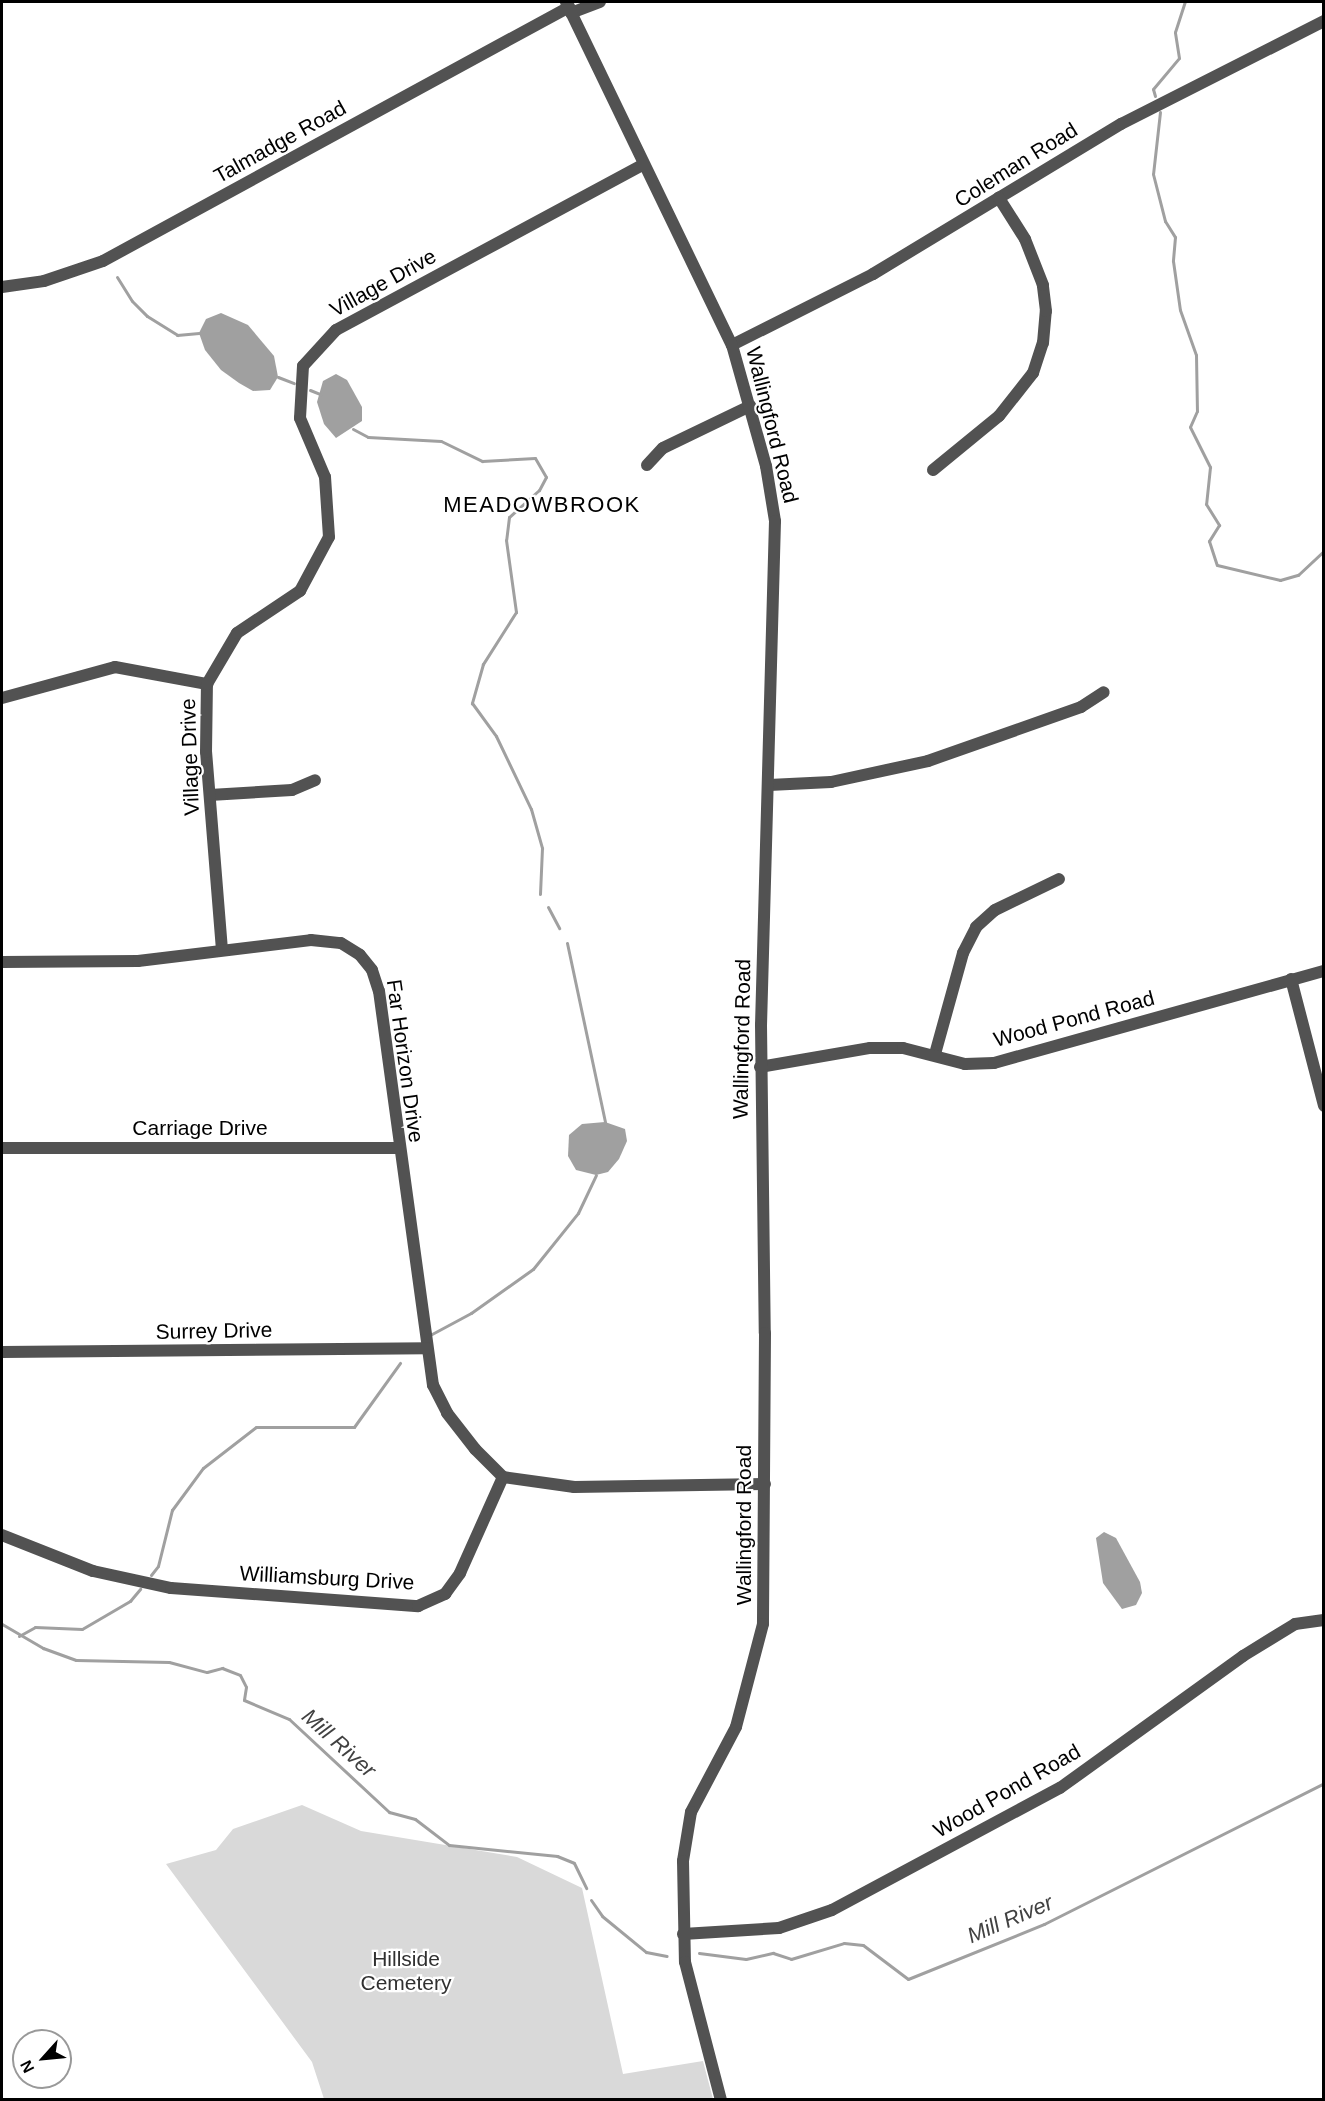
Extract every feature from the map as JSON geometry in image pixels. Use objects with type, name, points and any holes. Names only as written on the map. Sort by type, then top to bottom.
[{"type":"street","name":"Talmadge Road","points":[[2,287],[44,281],[103,261],[569,7],[600,2]]},
{"type":"street","name":"Wallingford Road","points":[[569,7],[643,165],[732,345],[750,406],[773,501],[777,544],[760,1067],[765,1484],[761,1638],[736,1727],[688,1822],[683,1860],[683,1934],[691,1992],[721,2100]]},
{"type":"street","name":"Coleman Road","points":[[732,345],[841,291],[1121,124],[1323,21]]},
{"type":"street","name":"Village Drive","points":[[222,950],[210,795],[207,684],[237,633],[300,591],[329,537],[325,477],[300,418],[303,366],[336,330],[643,165]]},
{"type":"street","points":[[933,470],[999,416],[1033,374],[1043,343],[1046,311],[1041,276],[1025,239],[999,198]]},
{"type":"street","points":[[647,465],[663,448],[750,406]]},
{"type":"street","points":[[2,698],[115,667],[207,684]]},
{"type":"street","points":[[770,785],[831,782],[928,761],[1081,707],[1104,692]]},
{"type":"street","points":[[210,795],[292,790],[315,780]]},
{"type":"street","points":[[935,1054],[963,952],[976,927],[995,910],[1059,879]]},
{"type":"street","name":"Far Horizon Drive","points":[[2,962],[138,961],[311,940],[341,943],[360,955],[372,970],[379,991],[399,1148],[434,1385],[447,1413],[474,1449],[503,1477]]},
{"type":"street","name":"Wood Pond Road","points":[[760,1067],[870,1048],[903,1048],[935,1054],[965,1064],[994,1063],[1323,971]]},
{"type":"street","points":[[1291,980],[1323,1106]]},
{"type":"street","name":"Carriage Drive","points":[[2,1148],[399,1148]]},
{"type":"street","name":"Surrey Drive","points":[[2,1352],[427,1348]]},
{"type":"street","points":[[503,1477],[574,1487],[765,1484]]},
{"type":"street","name":"Williamsburg Drive","points":[[2,1534],[93,1571],[171,1588],[418,1606],[445,1594],[460,1573],[503,1477]]},
{"type":"street","name":"Wood Pond Road","points":[[683,1934],[779,1928],[832,1910],[1060,1788],[1243,1656],[1295,1624],[1323,1620]]},
{"type":"green space","name":"Hillside Cemetery","points":[[302,1805],[361,1831],[517,1857],[582,1888],[623,2074],[703,2061],[713,2099],[324,2099],[312,2062],[166,1864],[216,1850],[233,1829]]},
{"type":"shaded area","points":[[221,313],[248,325],[274,356],[278,377],[270,390],[253,391],[239,383],[221,370],[205,350],[199,333],[206,319]]},
{"type":"shaded area","points":[[336,374],[347,380],[362,407],[362,421],[336,438],[324,424],[317,402],[323,381]]},
{"type":"shaded area","points":[[605,1122],[625,1129],[627,1141],[619,1159],[608,1172],[596,1175],[576,1170],[568,1156],[569,1135],[582,1124]]},
{"type":"shaded area","points":[[1104,1532],[1116,1538],[1140,1582],[1142,1593],[1136,1605],[1122,1609],[1103,1583],[1096,1538]]},
{"type":"waterway","points":[[1155,96],[1153,89],[1179,58],[1175,32],[1185,2]]},
{"type":"waterway","points":[[1160,112],[1153,174],[1165,221],[1175,237],[1173,261],[1180,310],[1196,355],[1197,411],[1190,427],[1210,467],[1206,504],[1219,525],[1209,541],[1217,565],[1280,580],[1298,575],[1324,551]]},
{"type":"waterway","points":[[117,277],[132,301],[147,316],[177,335],[199,333]]},
{"type":"waterway","points":[[278,377],[294,383]]},
{"type":"waterway","points":[[310,390],[320,394]]},
{"type":"waterway","points":[[353,429],[368,437],[441,441],[482,461],[535,458],[546,477],[539,490],[509,517],[506,540],[516,612],[483,664],[472,703],[496,736],[531,809],[542,848],[540,894]]},
{"type":"waterway","points":[[548,907],[559,928]]},
{"type":"waterway","points":[[567,943],[605,1122]]},
{"type":"waterway","points":[[430,1335],[471,1313],[533,1269],[578,1213],[596,1175]]},
{"type":"waterway","points":[[151,1575],[158,1566],[172,1510],[203,1468],[256,1427],[354,1427],[400,1363]]},
{"type":"waterway","points":[[19,1636],[35,1627],[82,1629],[130,1601],[140,1589]]},
{"type":"waterway","name":"Mill River","points":[[2,1624],[43,1648],[76,1660],[169,1662],[207,1672],[222,1668],[240,1675],[246,1687],[244,1700],[289,1719],[389,1812],[415,1819],[449,1845],[557,1856],[574,1863],[586,1888]]},
{"type":"waterway","name":"Mill River","points":[[699,1953],[746,1959],[773,1953],[791,1959],[844,1943],[863,1945],[908,1979],[1044,1924],[1324,1783]]},
{"type":"waterway","name":"Mill River","points":[[591,1900],[602,1916],[646,1952],[667,1956]]},
{"type":"district","name":"MEADOWBROOK","points":[[542,505]]}]
